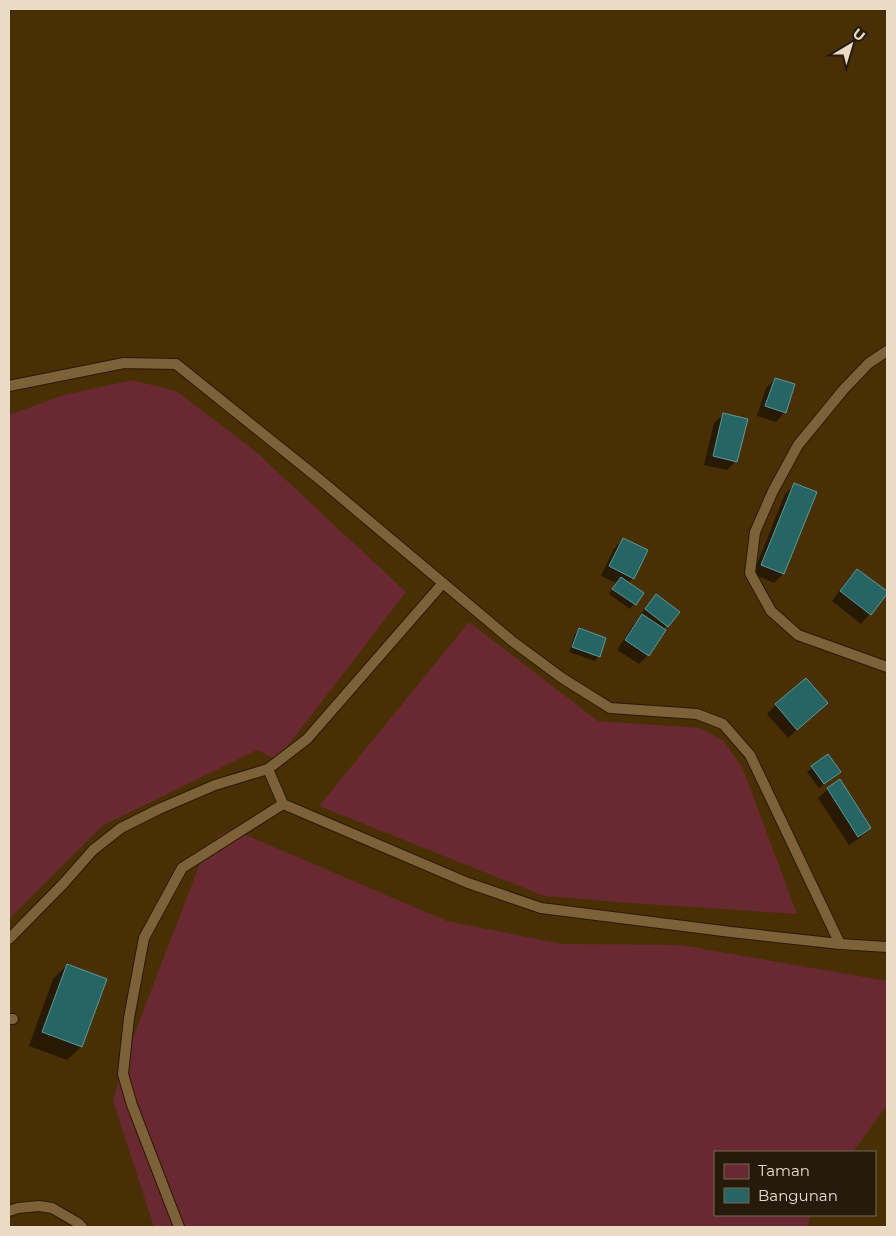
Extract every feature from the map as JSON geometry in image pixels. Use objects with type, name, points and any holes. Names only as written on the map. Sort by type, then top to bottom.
[{"type":"lane","points":[[887,352],[869,363],[844,389],[798,446],[773,491],[755,532],[750,573],[771,611],[798,636],[887,667]]},
{"type":"lane","points":[[9,386],[124,363],[176,364],[318,478],[512,641],[562,678],[610,708],[697,714],[723,724],[750,755],[840,944]]},
{"type":"lane","points":[[9,939],[64,884],[93,850],[121,828],[215,785],[268,769],[307,739],[443,583]]},
{"type":"lane","points":[[268,769],[283,804],[468,883],[541,908],[731,932],[840,944],[887,947]]},
{"type":"lane","points":[[179,1227],[132,1105],[123,1074],[129,1018],[144,938],[182,868],[283,804]]},
{"type":"lane","points":[[9,1211],[39,1206],[52,1208],[82,1227]]},
{"type":"green space","points":[[132,380],[176,391],[254,450],[406,592],[277,760],[257,750],[102,826],[9,919],[9,415],[64,395]]},
{"type":"green space","points":[[469,622],[598,721],[700,728],[724,741],[743,769],[797,914],[544,896],[319,806]]},
{"type":"green space","points":[[232,829],[447,921],[562,944],[681,945],[887,981],[887,1105],[854,1151],[714,1151],[714,1216],[811,1216],[807,1227],[154,1227],[113,1101],[124,1061],[202,858],[218,836]]},
{"type":"building","points":[[775,378],[795,384],[786,413],[765,406]]},
{"type":"building","points":[[723,413],[748,419],[737,462],[713,456]]},
{"type":"building","points":[[794,483],[817,492],[784,574],[761,565]]},
{"type":"building","points":[[623,538],[648,550],[634,579],[609,566]]},
{"type":"building","points":[[857,569],[887,591],[887,594],[871,615],[840,591]]},
{"type":"building","points":[[621,577],[644,593],[636,605],[612,589]]},
{"type":"building","points":[[656,594],[680,612],[668,627],[645,609]]},
{"type":"building","points":[[642,614],[666,630],[649,656],[625,640]]},
{"type":"building","points":[[579,628],[606,638],[600,657],[572,647]]},
{"type":"building","points":[[806,678],[828,703],[797,730],[775,704]]},
{"type":"building","points":[[828,754],[841,772],[824,784],[811,766]]},
{"type":"building","points":[[840,779],[871,828],[858,837],[827,788]]},
{"type":"building","points":[[67,964],[107,979],[82,1047],[42,1032]]}]
